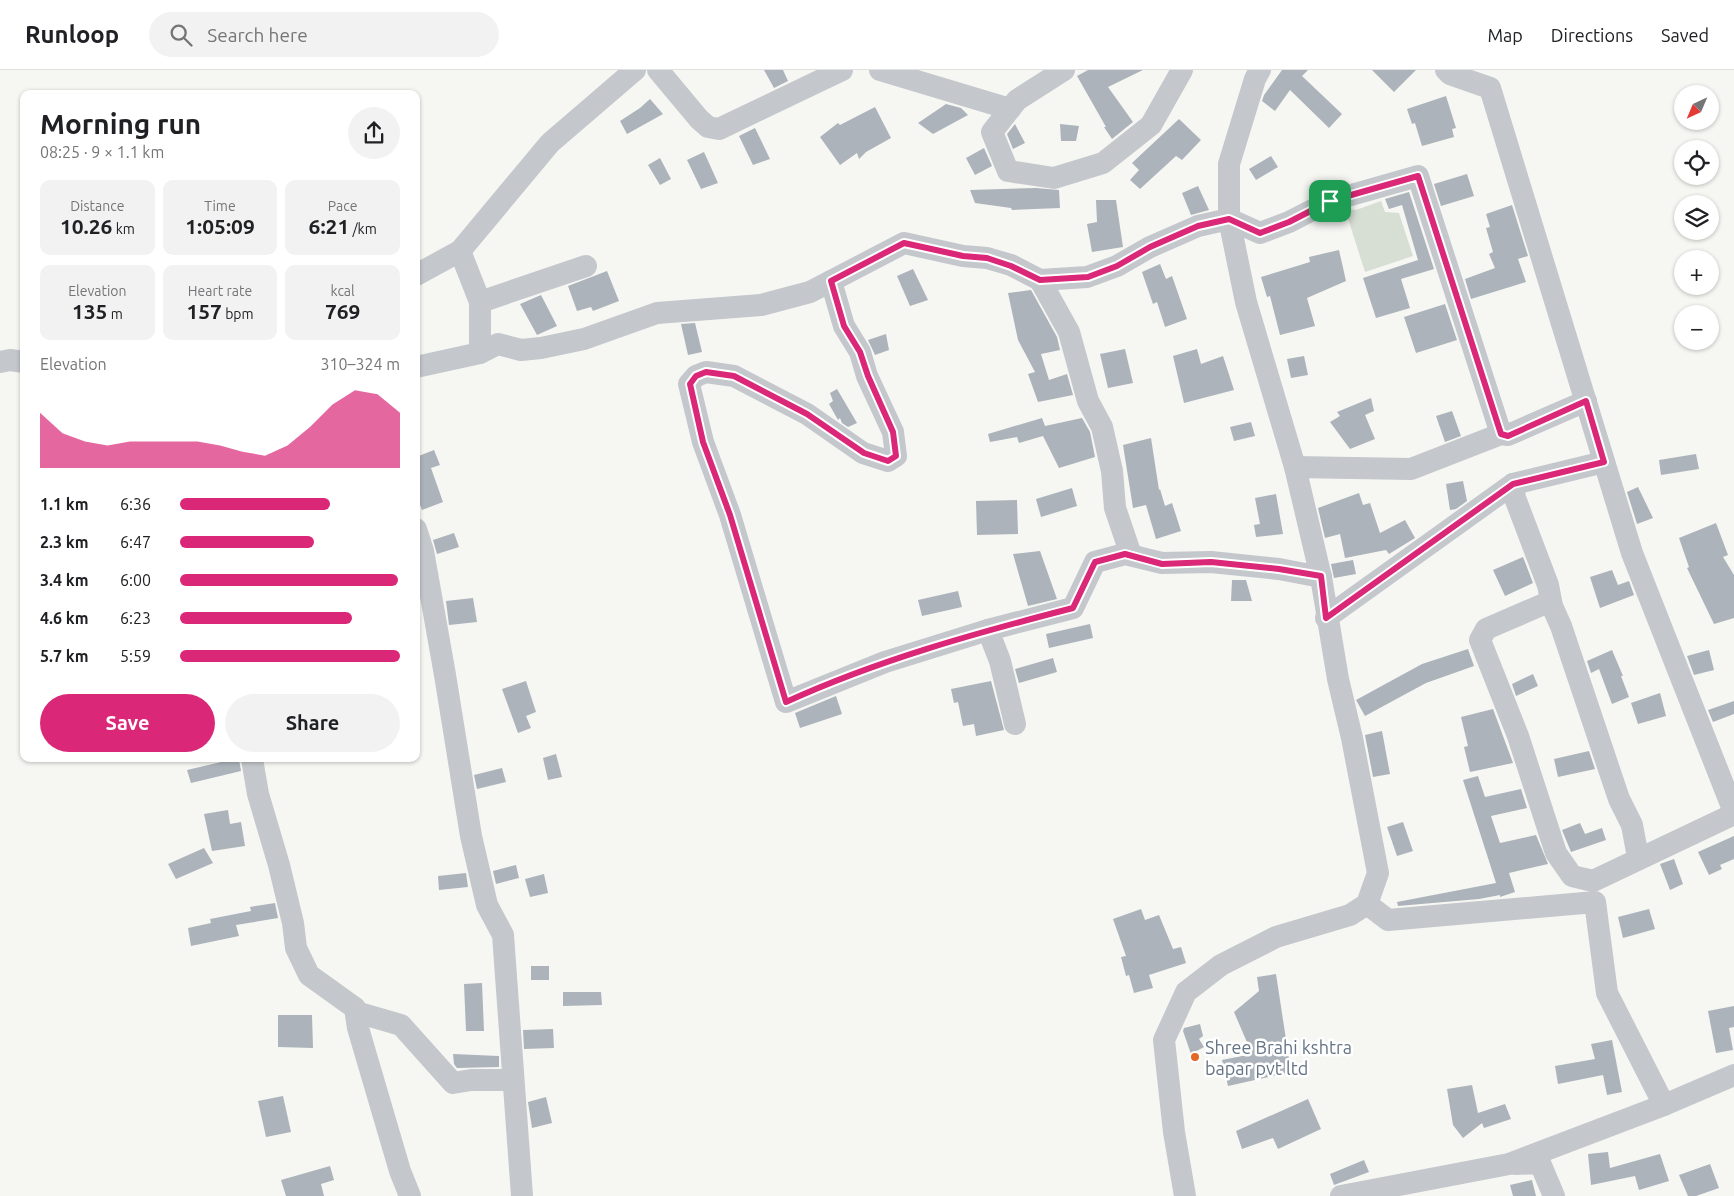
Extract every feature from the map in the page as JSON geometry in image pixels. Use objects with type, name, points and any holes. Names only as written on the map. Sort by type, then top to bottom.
[{"type":"street","points":[[420,272],[460,251],[550,144],[635,70]]},
{"type":"street","points":[[658,70],[699,119],[708,127],[719,129],[842,70]]},
{"type":"street","points":[[880,70],[1010,109]]},
{"type":"street","points":[[1064,70],[1017,100],[992,132],[1008,171],[1054,178],[1103,163],[1151,125],[1182,70]]},
{"type":"street","points":[[1185,1196],[1174,1132],[1164,1040],[1186,992],[1221,965],[1276,937],[1350,915],[1367,904],[1378,873],[1326,618],[1321,576],[1295,468],[1246,302],[1229,219],[1229,164],[1255,79],[1260,70]]},
{"type":"street","points":[[1446,70],[1450,74],[1490,88],[1632,553],[1734,813],[1593,881],[1572,876],[1556,853],[1518,736],[1480,640],[1486,629],[1496,623],[1509,620],[1544,604],[1552,606]]},
{"type":"street","points":[[420,366],[480,353],[498,344],[521,350],[584,340],[657,313],[761,305],[810,292],[904,243],[963,256],[987,258],[1011,266],[1040,280],[1088,277],[1117,266],[1150,247],[1198,226],[1229,219],[1260,233],[1289,222],[1330,201],[1418,176],[1501,434]]},
{"type":"street","points":[[460,251],[480,302],[480,353]]},
{"type":"street","points":[[480,302],[586,266]]},
{"type":"street","points":[[1040,280],[1069,332],[1088,401],[1102,427],[1112,471],[1116,508],[1131,555]]},
{"type":"street","points":[[831,281],[844,326],[860,352],[868,376],[893,432],[896,456],[888,461],[864,453],[807,414],[734,376],[706,372],[696,376],[690,384],[703,442],[730,515],[786,702],[885,662],[988,630],[1073,608],[1095,562],[1125,554],[1162,564],[1211,562],[1279,569],[1321,576]]},
{"type":"street","points":[[0,362],[10,360],[20,361]]},
{"type":"street","points":[[1295,468],[1411,469],[1501,434],[1508,436],[1586,401]]},
{"type":"street","points":[[1326,618],[1513,484],[1604,462]]},
{"type":"street","points":[[1513,484],[1518,507],[1548,585],[1552,606],[1561,626],[1619,799],[1632,825],[1637,852]]},
{"type":"street","points":[[420,556],[471,836],[487,905],[503,935],[522,1196]]},
{"type":"street","points":[[988,630],[1000,661],[1016,724]]},
{"type":"street","points":[[253,762],[258,794],[279,865],[293,923],[296,948],[308,975],[355,1008],[358,1028],[400,1171],[410,1196]]},
{"type":"street","points":[[1367,904],[1388,920],[1596,902],[1607,993],[1664,1105]]},
{"type":"street","points":[[356,1012],[401,1024],[453,1083],[470,1080],[514,1080]]},
{"type":"street","points":[[1509,1164],[1664,1105],[1734,1075]]},
{"type":"street","points":[[1341,1196],[1509,1164],[1540,1163],[1554,1196]]},
{"type":"shaded area","points":[[1381,201],[1385,212],[1399,213],[1413,256],[1365,272],[1345,209],[1356,210]]},
{"type":"building","points":[[764,70],[783,70],[788,81],[774,88]]},
{"type":"building","points":[[1088,70],[1143,70],[1108,87],[1133,122],[1112,139],[1077,76]]},
{"type":"building","points":[[1282,70],[1308,70],[1302,76],[1342,114],[1329,128],[1290,90],[1275,111],[1262,101],[1264,95]]},
{"type":"building","points":[[1372,70],[1416,70],[1394,92]]},
{"type":"building","points":[[1446,96],[1456,128],[1452,129],[1454,137],[1422,146],[1415,123],[1412,124],[1407,109]]},
{"type":"building","points":[[650,99],[663,114],[627,134],[620,121]]},
{"type":"building","points":[[946,104],[961,108],[968,115],[933,134],[918,123]]},
{"type":"building","points":[[875,107],[891,138],[866,152],[859,159],[857,153],[840,165],[820,137],[838,123],[840,125]]},
{"type":"building","points":[[1179,119],[1201,140],[1182,160],[1176,156],[1140,189],[1130,180],[1139,170],[1132,163]]},
{"type":"building","points":[[1015,124],[1025,143],[1013,149],[1007,134]]},
{"type":"building","points":[[1060,124],[1079,126],[1076,141],[1061,141]]},
{"type":"building","points":[[755,128],[770,159],[753,165],[739,136]]},
{"type":"building","points":[[984,148],[992,166],[975,175],[966,158]]},
{"type":"building","points":[[704,152],[718,183],[701,189],[687,160]]},
{"type":"building","points":[[1271,156],[1278,167],[1256,180],[1249,169]]},
{"type":"building","points":[[660,158],[671,179],[660,185],[648,165]]},
{"type":"building","points":[[1467,174],[1474,196],[1441,206],[1434,184]]},
{"type":"building","points":[[1198,186],[1209,210],[1191,215],[1182,193]]},
{"type":"building","points":[[1036,188],[1059,190],[1060,208],[1012,210],[1011,208],[975,203],[970,190]]},
{"type":"building","points":[[1409,192],[1434,269],[1401,279],[1410,308],[1376,318],[1363,278],[1418,260],[1402,205],[1389,209],[1385,199]]},
{"type":"building","points":[[1096,200],[1116,200],[1123,247],[1092,252],[1087,224],[1097,222]]},
{"type":"building","points":[[1512,205],[1528,256],[1518,259],[1526,282],[1471,299],[1465,279],[1495,268],[1489,254],[1493,252],[1486,228],[1490,227],[1486,214]]},
{"type":"building","points":[[1339,250],[1346,281],[1307,298],[1315,326],[1280,335],[1270,296],[1267,297],[1261,277],[1310,262],[1309,257]]},
{"type":"building","points":[[1160,264],[1166,279],[1172,276],[1187,319],[1165,327],[1157,302],[1153,304],[1142,272]]},
{"type":"building","points":[[913,269],[928,300],[910,306],[897,276]]},
{"type":"building","points":[[607,271],[619,301],[593,311],[591,307],[577,311],[568,286]]},
{"type":"building","points":[[1031,290],[1057,337],[1060,350],[1041,354],[1049,380],[1067,374],[1073,395],[1038,402],[1028,374],[1035,372],[1018,340],[1008,293]]},
{"type":"building","points":[[541,295],[557,326],[537,335],[520,304]]},
{"type":"building","points":[[1445,304],[1457,340],[1416,353],[1404,317]]},
{"type":"building","points":[[695,323],[702,352],[688,355],[681,324]]},
{"type":"building","points":[[886,334],[889,350],[875,355],[868,340]]},
{"type":"building","points":[[1125,349],[1133,383],[1108,388],[1100,354]]},
{"type":"building","points":[[1197,349],[1201,364],[1223,356],[1234,390],[1184,403],[1173,356]]},
{"type":"building","points":[[1304,356],[1308,375],[1291,378],[1287,359]]},
{"type":"building","points":[[837,389],[857,423],[848,427],[842,423],[840,418],[838,420],[829,404],[833,401],[830,393]]},
{"type":"building","points":[[1371,398],[1374,411],[1365,415],[1375,439],[1350,449],[1330,422],[1340,416],[1337,412]]},
{"type":"building","points":[[1452,411],[1461,436],[1445,442],[1436,416]]},
{"type":"building","points":[[1042,418],[1045,426],[1082,418],[1090,432],[1095,457],[1059,468],[1043,436],[1019,443],[1017,437],[990,442],[988,434]]},
{"type":"building","points":[[1251,422],[1255,436],[1234,441],[1230,427]]},
{"type":"building","points":[[1151,438],[1159,490],[1165,506],[1172,503],[1181,531],[1156,539],[1146,505],[1133,508],[1123,445]]},
{"type":"building","points":[[434,450],[440,465],[431,468],[443,502],[422,510],[420,505],[420,455]]},
{"type":"building","points":[[1696,454],[1699,469],[1661,475],[1659,460]]},
{"type":"building","points":[[1463,481],[1467,501],[1456,509],[1450,510],[1446,484]]},
{"type":"building","points":[[1638,487],[1653,518],[1637,524],[1627,492]]},
{"type":"building","points":[[1072,488],[1077,506],[1041,517],[1036,499]]},
{"type":"building","points":[[1359,493],[1363,505],[1370,503],[1380,533],[1405,520],[1415,538],[1389,554],[1386,550],[1345,558],[1340,534],[1325,538],[1318,508]]},
{"type":"building","points":[[1276,494],[1283,534],[1256,537],[1254,525],[1260,524],[1255,498]]},
{"type":"building","points":[[1017,500],[1018,534],[977,535],[976,501]]},
{"type":"building","points":[[1716,523],[1728,555],[1723,557],[1734,575],[1734,618],[1714,624],[1687,568],[1689,567],[1679,538]]},
{"type":"building","points":[[454,533],[459,547],[437,554],[433,540]]},
{"type":"building","points":[[1040,551],[1057,599],[1028,606],[1013,554]]},
{"type":"building","points":[[1523,557],[1533,583],[1505,596],[1493,570]]},
{"type":"building","points":[[1353,560],[1356,574],[1334,578],[1331,564]]},
{"type":"building","points":[[1612,570],[1618,585],[1629,581],[1634,595],[1600,608],[1590,577]]},
{"type":"building","points":[[1232,580],[1246,580],[1252,601],[1231,601]]},
{"type":"building","points":[[958,591],[962,607],[922,616],[918,600]]},
{"type":"building","points":[[473,598],[477,622],[449,625],[446,601]]},
{"type":"building","points":[[1090,624],[1093,638],[1049,648],[1046,634]]},
{"type":"building","points":[[1468,649],[1474,666],[1426,683],[1365,716],[1356,700],[1422,664]]},
{"type":"building","points":[[1612,650],[1623,676],[1621,676],[1629,697],[1612,704],[1599,669],[1591,673],[1587,661]]},
{"type":"building","points":[[1709,650],[1714,670],[1694,675],[1687,656]]},
{"type":"building","points":[[1053,658],[1057,672],[1019,683],[1015,669]]},
{"type":"building","points":[[1533,674],[1538,686],[1516,696],[1512,684]]},
{"type":"building","points":[[526,681],[536,712],[526,716],[531,728],[518,733],[502,689]]},
{"type":"building","points":[[991,681],[1004,730],[976,736],[974,724],[963,726],[958,702],[954,703],[951,689]]},
{"type":"building","points":[[1660,693],[1666,716],[1638,724],[1631,703]]},
{"type":"building","points":[[836,696],[842,714],[800,728],[795,713]]},
{"type":"building","points":[[1734,701],[1734,714],[1713,722],[1708,710]]},
{"type":"building","points":[[1493,709],[1513,763],[1470,772],[1464,747],[1468,746],[1461,717]]},
{"type":"building","points":[[1382,731],[1390,774],[1373,777],[1365,735]]},
{"type":"building","points":[[1589,751],[1595,769],[1558,777],[1554,759]]},
{"type":"building","points":[[556,754],[562,777],[548,780],[543,758]]},
{"type":"building","points":[[221,762],[240,762],[241,771],[191,783],[187,770]]},
{"type":"building","points":[[502,768],[506,782],[477,789],[474,775]]},
{"type":"building","points":[[1478,776],[1485,797],[1521,789],[1527,808],[1491,816],[1500,843],[1536,835],[1548,864],[1509,873],[1515,892],[1500,897],[1500,895],[1479,899],[1398,906],[1397,902],[1496,883],[1463,780]]},
{"type":"building","points":[[228,810],[230,824],[241,822],[245,846],[212,851],[204,814]]},
{"type":"building","points":[[1403,822],[1413,851],[1397,856],[1387,827]]},
{"type":"building","points":[[1580,823],[1585,834],[1602,828],[1606,840],[1571,852],[1562,830]]},
{"type":"building","points":[[1734,836],[1734,859],[1720,865],[1722,869],[1709,875],[1698,852]]},
{"type":"building","points":[[204,848],[213,863],[176,879],[168,864]]},
{"type":"building","points":[[1674,859],[1683,884],[1670,890],[1660,864]]},
{"type":"building","points":[[516,865],[519,878],[496,884],[493,871]]},
{"type":"building","points":[[466,873],[468,887],[439,890],[438,876]]},
{"type":"building","points":[[544,874],[548,893],[530,897],[525,879]]},
{"type":"building","points":[[275,903],[278,918],[236,925],[239,936],[191,946],[188,928],[211,923],[210,919],[251,911],[250,907]]},
{"type":"building","points":[[1141,909],[1145,920],[1159,915],[1173,949],[1181,947],[1186,963],[1149,975],[1153,988],[1134,993],[1129,975],[1126,976],[1121,957],[1126,956],[1113,919]]},
{"type":"building","points":[[1649,909],[1655,929],[1623,938],[1618,917]]},
{"type":"building","points":[[531,966],[549,966],[549,980],[531,980]]},
{"type":"building","points":[[1276,974],[1291,1072],[1228,1086],[1222,1060],[1252,1054],[1234,1012],[1259,991],[1257,977]]},
{"type":"building","points":[[482,983],[484,1031],[466,1031],[464,984]]},
{"type":"building","points":[[563,992],[601,992],[602,1005],[563,1006]]},
{"type":"building","points":[[1734,1006],[1734,1027],[1729,1028],[1733,1050],[1716,1053],[1708,1011]]},
{"type":"building","points":[[278,1015],[312,1015],[313,1048],[278,1047]]},
{"type":"building","points":[[1200,1024],[1203,1036],[1199,1039],[1204,1047],[1191,1054],[1183,1031],[1184,1028]]},
{"type":"building","points":[[553,1029],[554,1048],[524,1049],[523,1030]]},
{"type":"building","points":[[1612,1040],[1622,1092],[1607,1095],[1603,1075],[1558,1084],[1555,1066],[1595,1059],[1591,1044]]},
{"type":"building","points":[[453,1054],[499,1056],[499,1067],[457,1068],[454,1064]]},
{"type":"building","points":[[1472,1085],[1478,1113],[1505,1104],[1511,1119],[1484,1128],[1482,1123],[1463,1138],[1453,1125],[1447,1089]]},
{"type":"building","points":[[283,1096],[291,1132],[266,1137],[258,1101]]},
{"type":"building","points":[[546,1097],[552,1123],[532,1128],[528,1102]]},
{"type":"building","points":[[1308,1099],[1321,1129],[1278,1149],[1273,1138],[1242,1149],[1236,1131]]},
{"type":"building","points":[[1608,1152],[1610,1168],[1660,1154],[1669,1181],[1639,1190],[1635,1176],[1591,1185],[1588,1154]]},
{"type":"building","points":[[1364,1160],[1369,1172],[1334,1185],[1330,1174]]},
{"type":"building","points":[[1710,1164],[1719,1188],[1696,1196],[1688,1196],[1679,1175]]},
{"type":"building","points":[[330,1166],[334,1180],[321,1184],[324,1196],[286,1196],[281,1180]]},
{"type":"building","points":[[1532,1180],[1536,1196],[1513,1196],[1510,1185]]},
{"type":"place","name":"Shree Brahi kshtra bapar pvt ltd","points":[[1195,1057]]},
{"type":"route","points":[[1418,176],[1501,434],[1508,436],[1586,401],[1604,462],[1513,484],[1326,618],[1321,576],[1279,569],[1211,562],[1162,564],[1125,554],[1095,562],[1073,608],[988,630],[885,662],[786,702],[762,625],[754,590],[730,515],[703,442],[690,384],[696,376],[706,372],[734,376],[807,414],[849,445],[874,458],[888,461],[896,456],[893,432],[868,376],[860,352],[844,326],[831,281],[904,243],[963,256],[987,258],[1011,266],[1040,280],[1088,277],[1117,266],[1150,247],[1198,226],[1229,219],[1260,233],[1289,222],[1330,201],[1418,176]]}]
